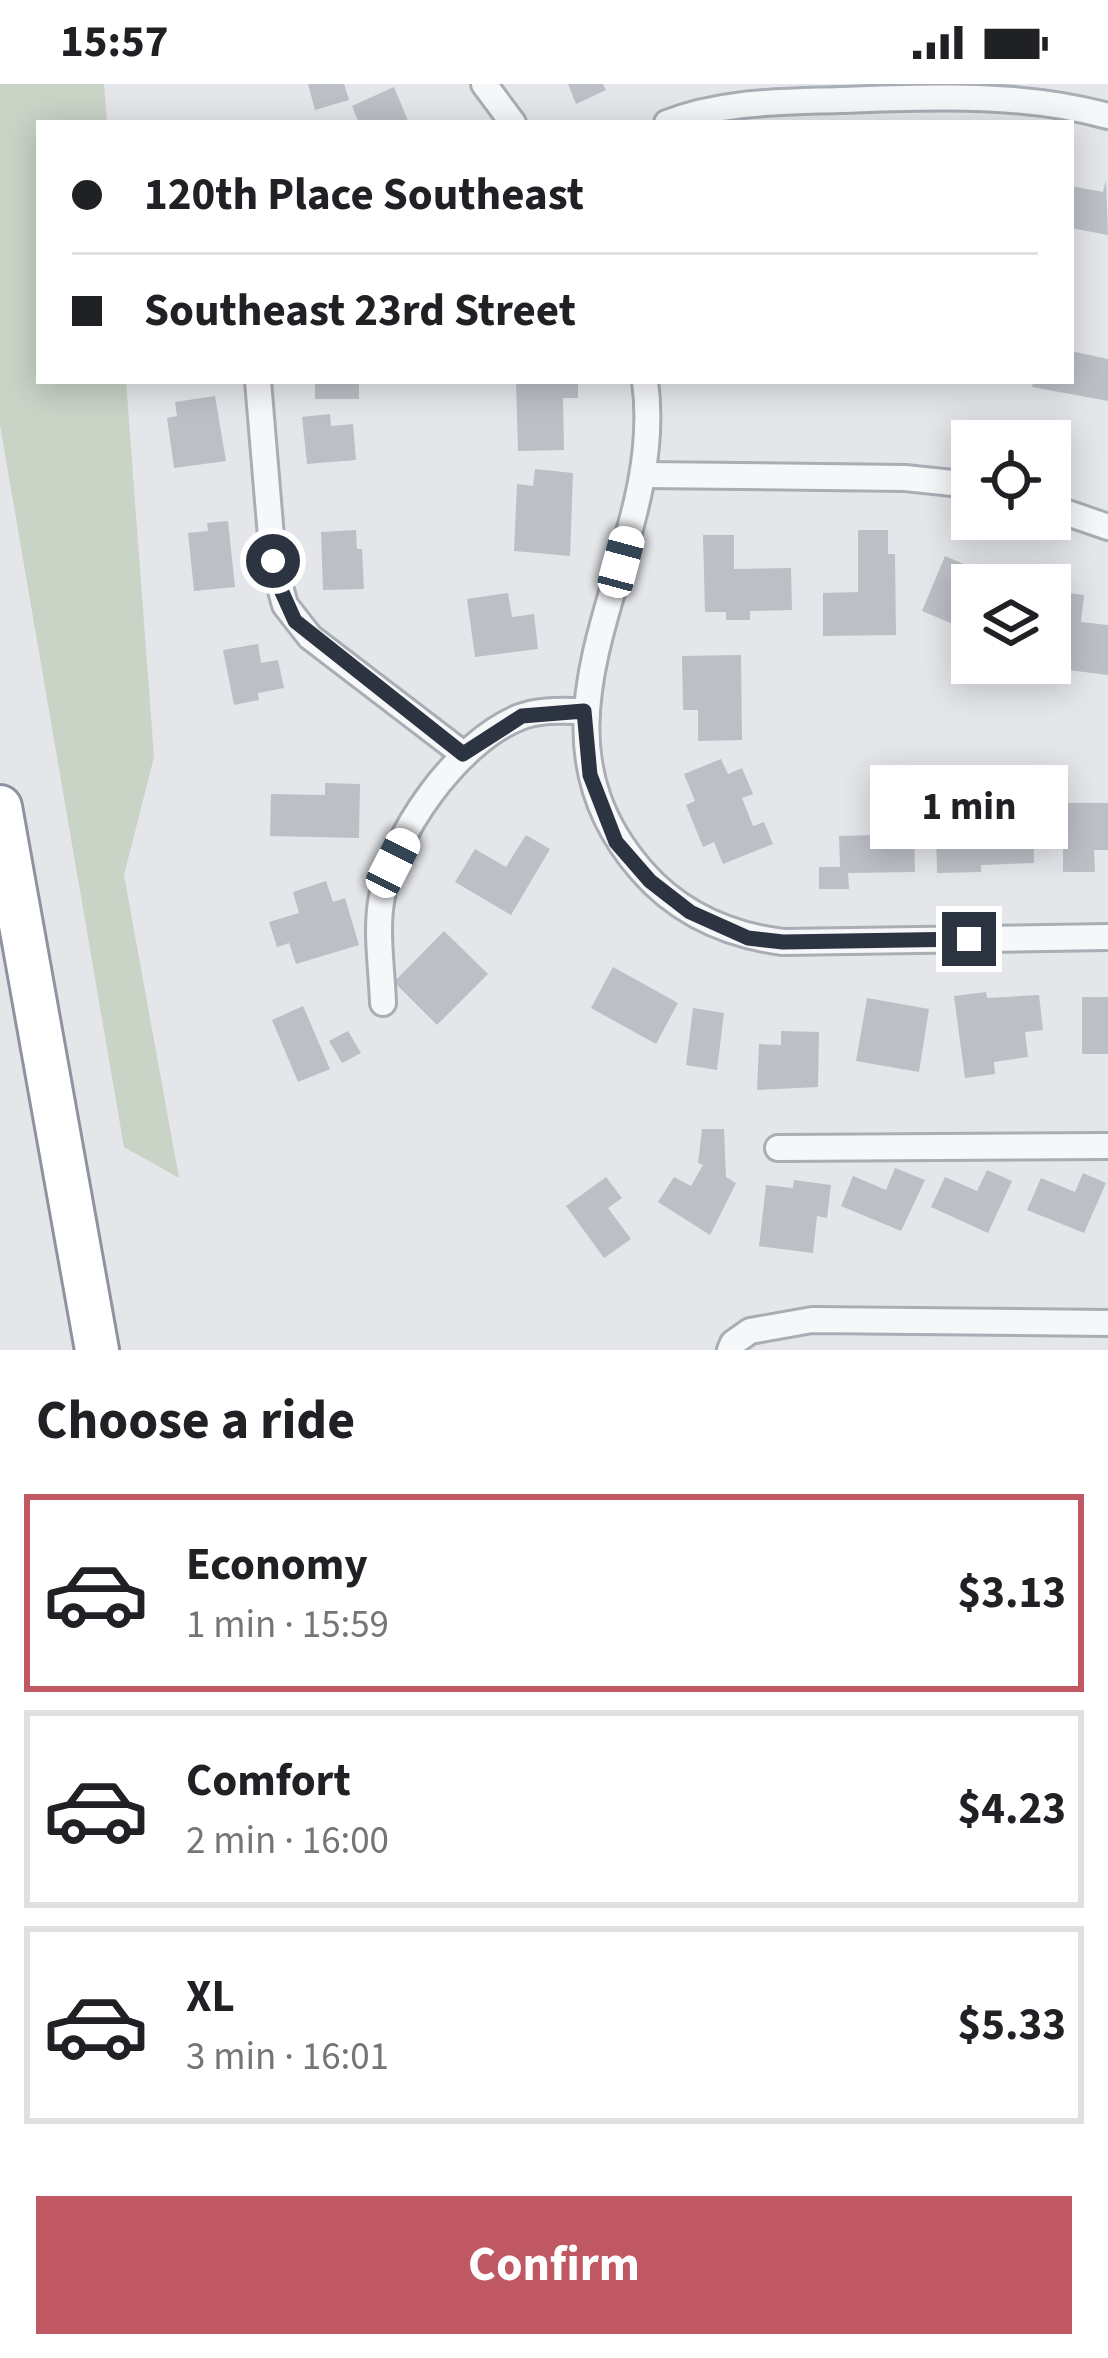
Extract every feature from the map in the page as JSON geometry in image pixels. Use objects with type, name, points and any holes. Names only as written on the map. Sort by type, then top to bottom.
[{"type":"highway","points":[[0,807],[97,1350]]},
{"type":"street","points":[[484,84],[511,120]]},
{"type":"street","points":[[680,120],[747,104],[916,98],[1046,104],[1108,116]]},
{"type":"street","points":[[258,384],[273,561],[285,605],[310,637],[463,754]]},
{"type":"street","points":[[645,384],[645,475],[584,711],[590,775],[616,842],[650,881],[714,926],[748,938],[783,942],[1108,937]]},
{"type":"street","points":[[645,475],[904,478],[951,483]]},
{"type":"street","points":[[1071,514],[1108,526]]},
{"type":"street","points":[[383,1003],[380,913],[385,883],[418,815],[463,754],[522,716],[584,711]]},
{"type":"street","points":[[778,1148],[1108,1146]]},
{"type":"street","points":[[732,1347],[750,1331],[812,1320],[1108,1323]]},
{"type":"shaded area","points":[[0,84],[104,84],[107,120],[36,120],[36,384],[126,384],[154,757],[124,875],[179,1178],[124,1147],[0,425]]},
{"type":"building","points":[[308,84],[344,84],[349,100],[315,110]]},
{"type":"building","points":[[568,84],[603,84],[606,90],[576,104]]},
{"type":"building","points":[[394,87],[408,120],[358,120],[352,106]]},
{"type":"building","points":[[1106,180],[1108,235],[1074,229],[1074,187],[1103,192]]},
{"type":"building","points":[[1074,352],[1108,359],[1108,401],[1032,387],[1074,384]]},
{"type":"building","points":[[315,384],[359,384],[359,399],[315,399]]},
{"type":"building","points":[[516,384],[578,384],[578,398],[563,398],[564,450],[518,451]]},
{"type":"building","points":[[215,396],[226,461],[174,468],[167,418],[177,416],[175,402]]},
{"type":"building","points":[[330,414],[331,426],[353,424],[356,460],[307,464],[302,417]]},
{"type":"building","points":[[535,469],[573,473],[570,556],[514,551],[517,484],[533,486]]},
{"type":"building","points":[[228,521],[235,587],[194,591],[188,533],[208,531],[207,523]]},
{"type":"building","points":[[356,530],[364,589],[323,590],[321,532]]},
{"type":"building","points":[[858,530],[888,530],[888,554],[895,554],[896,635],[823,636],[823,593],[858,592]]},
{"type":"building","points":[[703,535],[734,535],[734,569],[791,568],[792,610],[750,611],[750,620],[726,620],[726,612],[705,612]]},
{"type":"building","points":[[945,556],[964,564],[951,564],[951,623],[922,611]]},
{"type":"building","points":[[508,593],[512,617],[534,614],[538,649],[475,657],[467,599]]},
{"type":"building","points":[[1071,593],[1084,595],[1081,622],[1108,625],[1108,675],[1071,670]]},
{"type":"building","points":[[258,644],[261,663],[278,660],[284,688],[258,693],[259,700],[234,705],[223,650]]},
{"type":"building","points":[[741,655],[742,740],[698,741],[698,710],[683,710],[682,656]]},
{"type":"building","points":[[721,759],[728,774],[742,768],[753,794],[742,798],[753,826],[764,822],[773,844],[723,864],[714,842],[703,847],[686,805],[695,801],[684,774]]},
{"type":"building","points":[[325,783],[360,784],[359,838],[270,836],[271,794],[325,795]]},
{"type":"building","points":[[1063,803],[1108,803],[1108,850],[1094,850],[1095,872],[1063,872]]},
{"type":"building","points":[[973,817],[993,817],[993,822],[1033,821],[1034,863],[937,873],[936,829],[973,828]]},
{"type":"building","points":[[914,834],[915,872],[848,873],[849,889],[819,889],[819,867],[840,867],[839,836]]},
{"type":"building","points":[[526,835],[550,849],[511,915],[455,882],[475,849],[506,867]]},
{"type":"building","points":[[326,881],[333,902],[345,898],[359,945],[296,964],[289,943],[277,947],[269,922],[299,913],[293,892]]},
{"type":"building","points":[[444,931],[488,974],[437,1025],[394,982]]},
{"type":"building","points":[[613,967],[678,1003],[656,1044],[591,1008]]},
{"type":"building","points":[[986,992],[987,998],[1039,995],[1043,1030],[1025,1032],[1028,1057],[994,1062],[995,1074],[965,1078],[954,996]]},
{"type":"building","points":[[1082,997],[1108,997],[1108,1054],[1082,1054]]},
{"type":"building","points":[[867,998],[929,1009],[919,1072],[856,1061]]},
{"type":"building","points":[[303,1006],[330,1069],[298,1082],[272,1020]]},
{"type":"building","points":[[693,1008],[724,1013],[717,1070],[686,1065]]},
{"type":"building","points":[[348,1031],[361,1053],[342,1063],[329,1041]]},
{"type":"building","points":[[781,1031],[819,1032],[818,1087],[757,1090],[759,1044],[781,1045]]},
{"type":"building","points":[[702,1129],[724,1129],[726,1177],[736,1183],[710,1235],[658,1202],[674,1177],[691,1186],[703,1165],[698,1163]]},
{"type":"building","points":[[895,1168],[925,1180],[901,1231],[841,1206],[853,1176],[886,1190]]},
{"type":"building","points":[[987,1170],[1012,1181],[988,1233],[931,1207],[945,1177],[977,1191]]},
{"type":"building","points":[[1083,1173],[1106,1183],[1084,1233],[1027,1210],[1041,1178],[1075,1192]]},
{"type":"building","points":[[606,1177],[622,1198],[608,1208],[631,1239],[604,1258],[566,1206]]},
{"type":"building","points":[[794,1180],[831,1185],[827,1218],[817,1216],[813,1253],[759,1246],[766,1185],[793,1188]]},
{"type":"route","points":[[273,561],[285,605],[310,637],[463,754],[522,716],[584,711],[590,775],[616,842],[650,881],[714,926],[748,938],[783,942],[969,939]]}]
